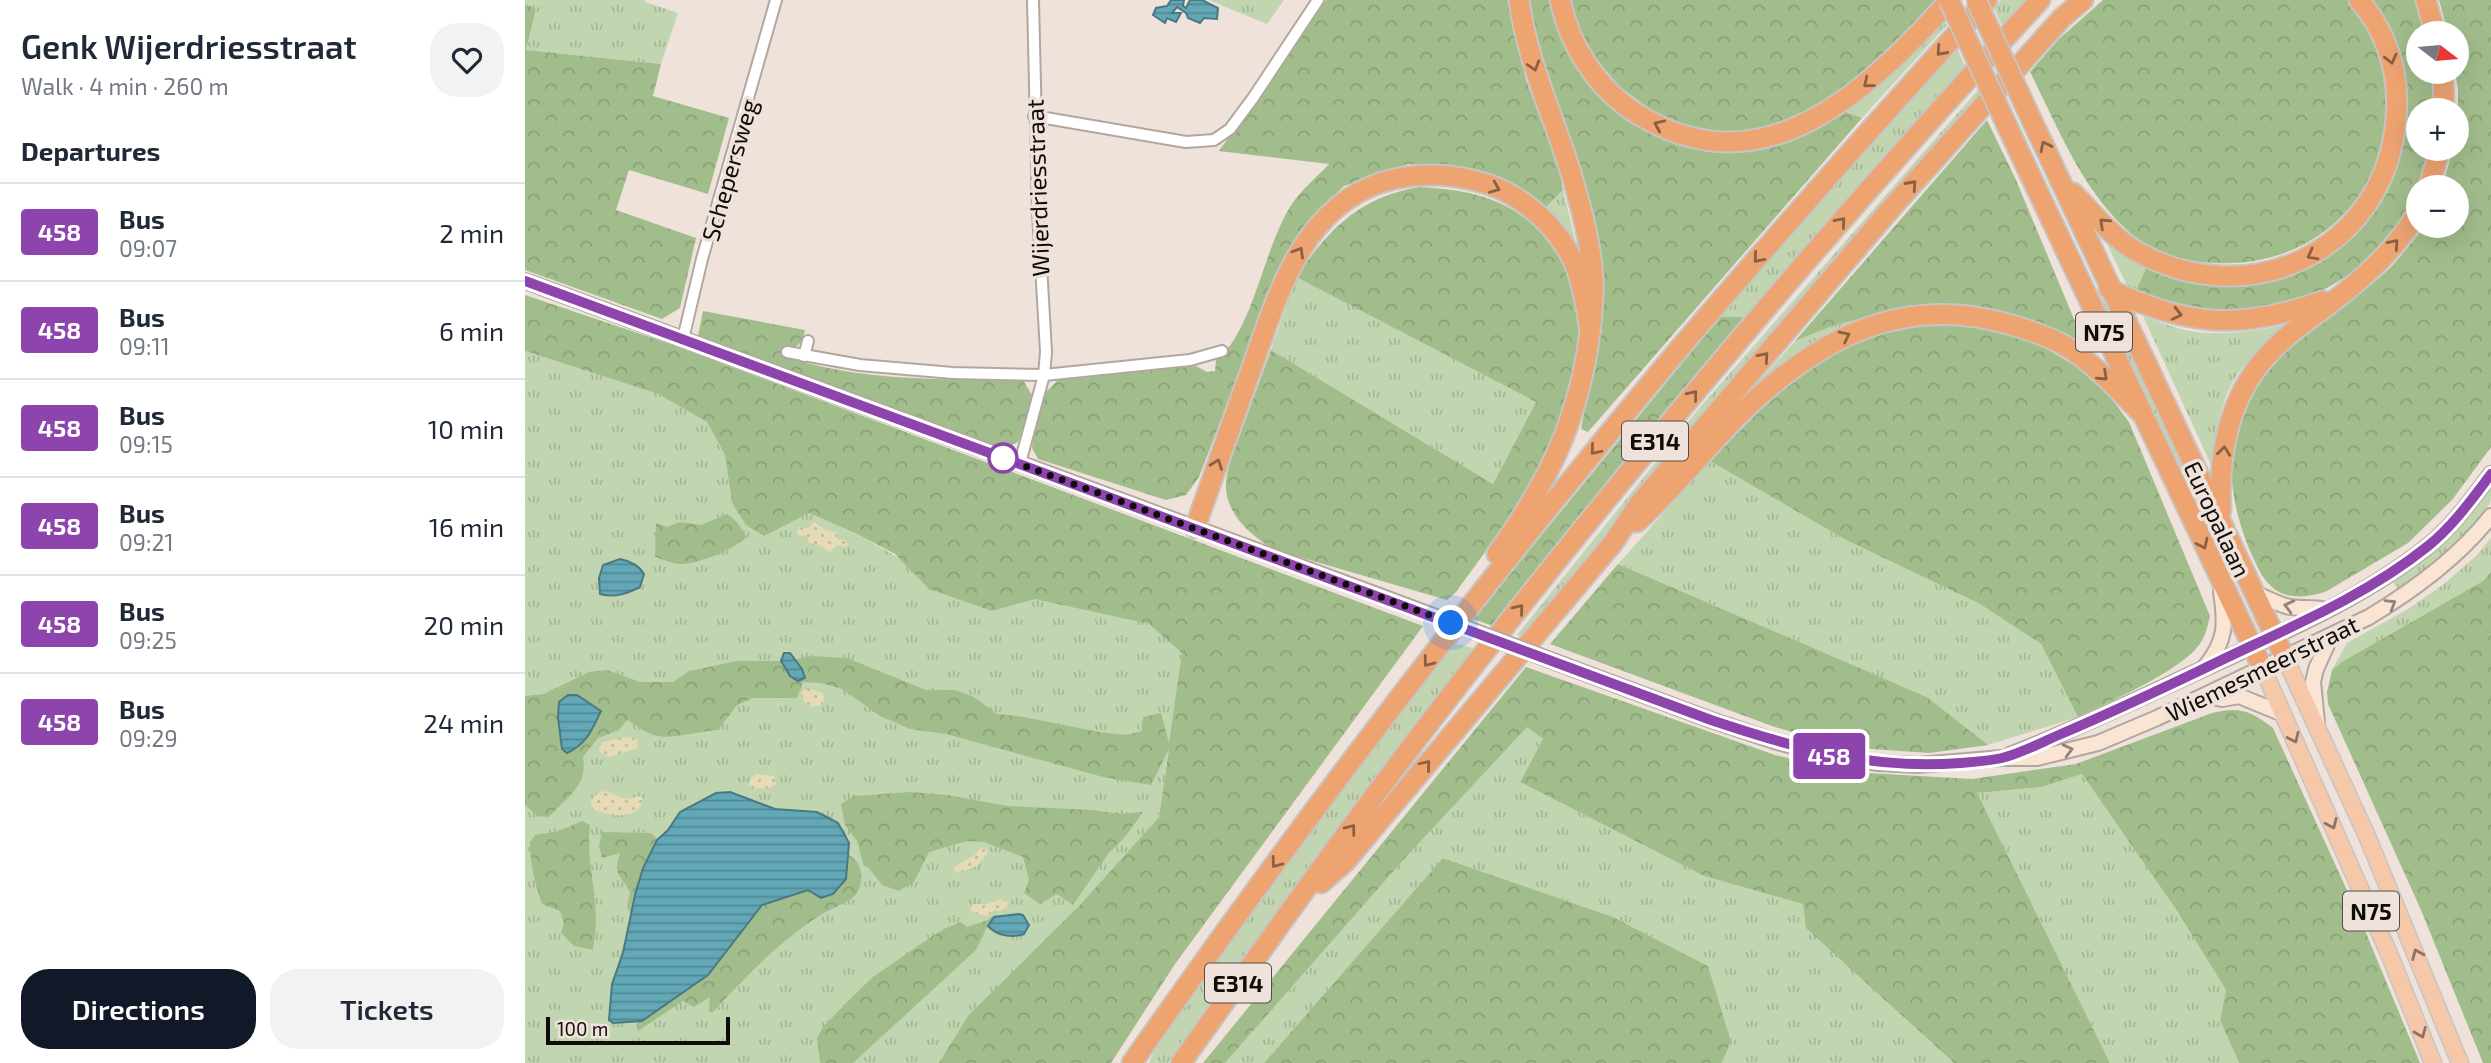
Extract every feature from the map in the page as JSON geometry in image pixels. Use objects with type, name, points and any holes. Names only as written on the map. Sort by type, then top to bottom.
[{"type":"highway","points":[[1469,607],[1489,565],[1523,515],[1558,455],[1577,401],[1590,332],[1592,268],[1586,229],[1571,172],[1526,40],[1519,0]]},
{"type":"highway","points":[[1560,0],[1571,35],[1584,59],[1597,79],[1620,101],[1646,119],[1678,133],[1712,141],[1731,142],[1750,141],[1789,131],[1835,108],[1870,82],[1899,55],[1949,0]]},
{"type":"highway","name":"Europalaan","points":[[1949,0],[2263,669]]},
{"type":"highway","name":"Europalaan","points":[[1976,0],[2285,658]]},
{"type":"highway","name":"E314","points":[[1132,1063],[1262,881],[1469,607],[1675,354],[1987,0]]},
{"type":"highway","name":"E314","points":[[1181,1063],[1477,662],[1705,380],[1873,185],[2040,0]]},
{"type":"highway","points":[[1296,904],[1346,862],[1613,543],[1639,504],[1867,236],[2061,18],[2083,0]]},
{"type":"highway","points":[[2062,181],[2134,250],[2169,266],[2200,275],[2253,276],[2290,266],[2326,247],[2355,222],[2379,185],[2394,144],[2398,99],[2392,56],[2373,16],[2359,0]]},
{"type":"highway","points":[[2426,0],[2432,21]]},
{"type":"highway","points":[[1195,528],[1261,341],[1291,266],[1310,234],[1351,194],[1405,176],[1441,174],[1468,178],[1509,194],[1546,222],[1569,254],[1580,280],[1590,332]]},
{"type":"highway","points":[[2221,519],[2226,436],[2246,383],[2266,356],[2386,254],[2406,229]]},
{"type":"highway","points":[[2065,249],[2094,280],[2146,306],[2178,316],[2217,321],[2255,320],[2289,313],[2340,295]]},
{"type":"highway","points":[[1613,543],[1659,502],[1743,411],[1783,376],[1818,349],[1855,331],[1892,320],[1931,314],[1958,315],[1994,320],[2050,337],[2072,350],[2100,373],[2142,414]]},
{"type":"main road","name":"Wiemesmeerstraat","points":[[525,281],[1736,728],[1829,756],[1878,763],[1918,765],[2037,758],[2098,743],[2263,669],[2397,600],[2459,551],[2491,516]]},
{"type":"main road","name":"Wiemesmeerstraat","points":[[2002,758],[2084,724],[2275,636],[2393,572],[2430,544],[2459,515],[2491,474]]},
{"type":"main road","points":[[2204,668],[2216,654],[2224,636],[2225,616],[2220,580]]},
{"type":"main road","points":[[2254,593],[2284,606],[2301,609],[2313,606],[2325,611]]},
{"type":"main road","points":[[2317,726],[2313,682],[2331,636]]},
{"type":"main road","name":"Europalaan","points":[[2285,658],[2372,848],[2460,1063]]},
{"type":"main road","name":"Europalaan","points":[[2263,669],[2390,956],[2433,1063]]},
{"type":"main road","points":[[2206,696],[2222,699],[2239,696],[2283,714]]},
{"type":"street","name":"Schepersweg","points":[[683,339],[702,259],[776,0]]},
{"type":"street","name":"Wijerdriesstraat","points":[[1020,463],[1044,375],[1046,352],[1034,116],[1033,0]]},
{"type":"street","points":[[1034,116],[1186,142],[1214,140],[1230,129],[1238,119],[1318,0]]},
{"type":"street","points":[[804,356],[808,341]]},
{"type":"street","points":[[787,352],[837,363],[953,373],[1044,375],[1190,360],[1206,362],[1222,351]]},
{"type":"green space","points":[[525,0],[645,0],[678,13],[661,64],[526,50],[536,9],[525,4]]},
{"type":"green space","points":[[1209,0],[1284,0],[1267,24]]},
{"type":"green space","points":[[1326,0],[1508,0],[1526,80],[1557,161],[1563,190],[1541,212],[1518,189],[1474,169],[1408,164],[1344,186],[1311,219],[1273,284],[1199,477],[1186,495],[1166,500],[1038,459],[1032,448],[1034,432],[1044,394],[1058,380],[1196,366],[1207,372],[1215,371],[1216,360],[1229,347],[1249,310],[1282,221],[1304,189],[1329,164],[1219,151]]},
{"type":"green space","points":[[1525,0],[1554,0],[1560,30],[1578,63],[1639,125],[1667,139],[1713,151],[1759,150],[1803,136],[1843,111],[1862,118],[1588,432],[1581,429],[1598,340],[1602,303]]},
{"type":"green space","points":[[1570,0],[1938,1],[1852,85],[1794,119],[1764,129],[1736,132],[1704,130],[1677,122],[1655,113],[1620,87],[1598,61],[1580,32]]},
{"type":"green space","points":[[2001,0],[2026,0],[2002,26],[1994,8]]},
{"type":"green space","points":[[2103,0],[2350,0],[2371,31],[2383,57],[2388,106],[2383,144],[2370,178],[2350,208],[2323,232],[2292,250],[2255,261],[2215,263],[2180,258],[2146,244],[2127,230],[2083,176],[2030,72],[2059,39]]},
{"type":"green space","points":[[2371,0],[2418,0],[2424,21],[2406,21],[2406,84],[2403,62],[2387,24]]},
{"type":"green space","points":[[2439,0],[2491,0],[2491,447],[2452,500],[2408,543],[2325,592],[2304,596],[2285,595],[2270,586],[2258,568],[2237,512],[2232,483],[2236,428],[2246,402],[2261,376],[2282,353],[2378,279],[2415,238],[2469,238],[2469,175],[2445,175],[2450,161],[2469,161],[2469,98],[2458,98],[2457,84],[2469,84],[2469,21],[2445,21]]},
{"type":"green space","points":[[525,4],[536,9],[526,50],[661,64],[653,96],[729,118],[708,194],[629,170],[616,210],[696,238],[680,308],[662,319],[525,270]]},
{"type":"green space","points":[[1943,17],[1947,25],[1862,118],[1843,111],[1870,92]]},
{"type":"green space","points":[[1957,48],[1966,68],[1748,317],[1720,317]]},
{"type":"green space","points":[[2406,84],[2437,84],[2437,98],[2407,98]]},
{"type":"green space","points":[[1978,90],[1982,98],[1711,407],[1523,637],[1517,635],[1701,406]]},
{"type":"green space","points":[[2406,118],[2406,161],[2429,161],[2425,174],[2406,175],[2406,213],[2386,242],[2346,277],[2297,301],[2244,314],[2191,312],[2135,293],[2147,266],[2192,282],[2220,285],[2249,283],[2304,267],[2330,253],[2353,236],[2372,215],[2388,191]]},
{"type":"green space","points":[[1987,120],[2016,180],[2084,343],[2006,314],[1950,305],[1902,309],[1835,325],[1795,341]]},
{"type":"green space","points":[[1419,187],[1465,192],[1504,205],[1522,216],[1552,246],[1571,283],[1580,312],[1577,354],[1555,442],[1508,520],[1455,593],[1447,600],[1275,550],[1243,525],[1231,509],[1226,489],[1231,460],[1271,350],[1493,484],[1536,402],[1296,277],[1334,230],[1363,207],[1398,192]]},
{"type":"green space","points":[[1563,190],[1576,244],[1572,249],[1541,212]]},
{"type":"green space","points":[[2103,235],[2147,266],[2135,293],[2128,288]]},
{"type":"green space","points":[[1296,277],[1536,402],[1493,484],[1271,350]]},
{"type":"green space","points":[[525,295],[673,345],[1423,626],[1175,964],[1111,1063],[939,1063],[968,1016],[1080,905],[1159,817],[1169,749],[1151,785],[1103,777],[946,734],[910,729],[880,716],[842,689],[821,683],[803,682],[797,698],[753,698],[737,705],[718,730],[657,736],[627,720],[619,730],[598,738],[583,757],[582,776],[575,790],[549,817],[537,816],[525,805],[525,696],[544,694],[589,672],[607,670],[640,682],[673,682],[689,671],[737,661],[787,661],[812,656],[847,658],[926,690],[955,690],[974,697],[997,714],[1099,732],[1125,735],[1142,731],[1143,717],[1161,713],[1169,743],[1182,653],[1149,624],[1035,599],[992,611],[929,589],[895,554],[809,513],[764,536],[746,525],[732,503],[725,455],[707,422],[658,394],[525,351]]},
{"type":"green space","points":[[2095,295],[2110,303],[2194,480],[2183,484]]},
{"type":"green space","points":[[703,311],[805,330],[799,344],[784,349],[783,356],[842,371],[901,377],[1023,380],[1033,397],[1018,442],[1004,449],[698,336]]},
{"type":"green space","points":[[2143,316],[2180,329],[2211,333],[2250,331],[2289,324],[2253,356],[2235,378],[2221,410],[2212,467]]},
{"type":"green space","points":[[1720,317],[1748,317],[1493,626],[1473,619]]},
{"type":"green space","points":[[1868,317],[1828,333],[1802,350],[1732,411],[1795,341],[1835,325]]},
{"type":"green space","points":[[1930,321],[1989,326],[2036,342],[2085,372],[2105,390],[2129,422],[2210,616],[2201,642],[2179,663],[2145,684],[2078,717],[2041,644],[1980,604],[1846,540],[1710,461],[1793,377],[1864,334]]},
{"type":"green space","points":[[525,351],[658,394],[707,422],[725,455],[732,504],[809,513],[857,534],[992,611],[1035,598],[1149,624],[1183,653],[1159,817],[940,1063],[525,1063]]},
{"type":"green space","points":[[1710,461],[1846,540],[1980,604],[2041,644],[2078,717],[1988,745],[1927,697],[1618,564]]},
{"type":"green space","points":[[2491,488],[2491,499],[2478,521],[2451,548],[2399,590],[2392,581],[2445,539]]},
{"type":"green space","points":[[727,514],[736,521],[747,537],[733,546],[717,555],[691,563],[672,563],[655,557],[656,523],[667,527],[680,522],[701,525]]},
{"type":"green space","points":[[2491,538],[2491,572],[2483,581],[2332,670],[2347,643],[2408,609],[2444,584],[2477,555]]},
{"type":"green space","points":[[1618,564],[1927,697],[1988,745],[1929,753],[1842,747],[1772,726],[1550,644]]},
{"type":"green space","points":[[2491,572],[2491,1063],[2483,1063],[2421,910],[2328,704],[2327,692],[2332,670],[2342,662],[2483,581]]},
{"type":"green space","points":[[1449,642],[1477,649],[1168,1063],[1149,1063],[1154,1051],[1250,914]]},
{"type":"green space","points":[[1526,667],[1775,755],[1851,772],[1972,779],[2076,764],[2212,713],[2238,710],[2251,714],[2273,728],[2361,921],[2420,1063],[2239,1063],[2220,1020],[2226,990],[2177,911],[2082,774],[2042,787],[1977,793],[2110,1063],[1954,1063],[1806,928],[1803,904],[1704,876],[1520,782],[1543,739],[1527,727],[1406,857],[1225,1063],[1203,1063]]},
{"type":"green space","points":[[1527,726],[1543,739],[1520,782],[1704,876],[1804,904],[1889,1004],[1954,1063],[1722,1063],[1731,1041],[1708,966],[1613,917],[1444,858],[1264,1063],[1225,1063],[1406,857]]},
{"type":"green space","points":[[2082,774],[2177,911],[2226,990],[2220,1020],[2239,1063],[2110,1063],[1976,793],[2042,787]]},
{"type":"green space","points":[[730,792],[764,806],[812,811],[836,821],[847,837],[847,854],[856,860],[860,870],[860,886],[851,899],[822,914],[778,947],[712,1013],[709,1011],[710,997],[694,1007],[683,1001],[638,1031],[636,1025],[642,1013],[612,999],[617,968],[632,915],[627,907],[630,892],[617,871],[620,853],[602,858],[599,846],[602,832],[651,833],[657,839],[668,830],[680,812],[713,794]]},
{"type":"green space","points":[[910,792],[947,795],[1008,806],[1122,814],[1143,812],[1125,837],[1108,854],[1073,905],[1057,894],[1040,904],[1024,893],[1029,880],[1023,857],[984,842],[967,841],[929,852],[914,882],[899,891],[882,885],[868,867],[864,866],[857,841],[845,825],[841,804],[854,796]]},
{"type":"green space","points":[[582,821],[590,825],[589,849],[596,921],[593,950],[574,946],[561,933],[564,924],[560,911],[542,904],[531,858],[530,842],[535,835],[559,831]]},
{"type":"green space","points":[[1443,858],[1613,917],[1708,966],[1731,1041],[1722,1063],[1264,1063]]},
{"type":"green space","points":[[991,919],[976,950],[853,1063],[820,1063],[817,1038],[823,1027],[873,977],[944,929],[961,922],[967,927]]},
{"type":"sand","points":[[814,522],[825,530],[836,532],[838,540],[845,540],[847,547],[837,545],[830,552],[820,545],[809,543],[807,535],[797,534],[798,527],[808,528]]},
{"type":"sand","points":[[808,688],[823,693],[822,705],[812,707],[804,702],[801,691]]},
{"type":"sand","points":[[625,737],[637,739],[638,748],[609,757],[600,752],[599,748],[603,742]]},
{"type":"sand","points":[[756,774],[774,776],[776,784],[770,788],[752,789],[749,784]]},
{"type":"sand","points":[[606,791],[625,799],[641,796],[643,799],[640,806],[629,814],[613,815],[591,808],[591,800],[598,793]]},
{"type":"sand","points":[[980,848],[988,852],[977,866],[960,873],[954,871],[954,867],[975,855]]},
{"type":"sand","points":[[1001,899],[1008,902],[1007,907],[1001,911],[995,910],[987,916],[975,914],[970,910],[973,904],[987,904]]},
{"type":"water","points":[[1171,0],[1184,0],[1183,6],[1186,8],[1190,0],[1202,0],[1218,8],[1217,19],[1204,18],[1200,23],[1188,18],[1186,13],[1177,7],[1172,13],[1181,13],[1176,22],[1167,18],[1165,23],[1153,15],[1156,8],[1167,6]]},
{"type":"water","points":[[620,559],[634,564],[642,571],[644,574],[640,587],[620,595],[600,594],[599,578],[603,565]]},
{"type":"water","points":[[784,653],[790,653],[805,678],[798,681],[790,676],[781,661]]},
{"type":"water","points":[[568,695],[577,695],[601,711],[585,740],[567,753],[562,749],[558,717],[559,702]]},
{"type":"water","points":[[730,792],[775,809],[817,812],[838,823],[849,843],[846,879],[833,894],[821,898],[808,890],[762,905],[708,975],[642,1021],[613,1023],[609,1020],[612,984],[623,953],[643,868],[657,840],[668,830],[680,812],[716,793]]},
{"type":"water","points":[[1023,915],[1029,925],[1024,934],[1005,935],[988,926],[994,917]]},
{"type":"bus line","name":"458","points":[[525,281],[1711,720],[1829,756],[1878,763],[1918,765],[2002,758],[2084,724],[2309,620],[2393,572],[2430,544],[2459,515],[2491,474]]},
{"type":"route","points":[[1003,458],[1451,623]]}]
